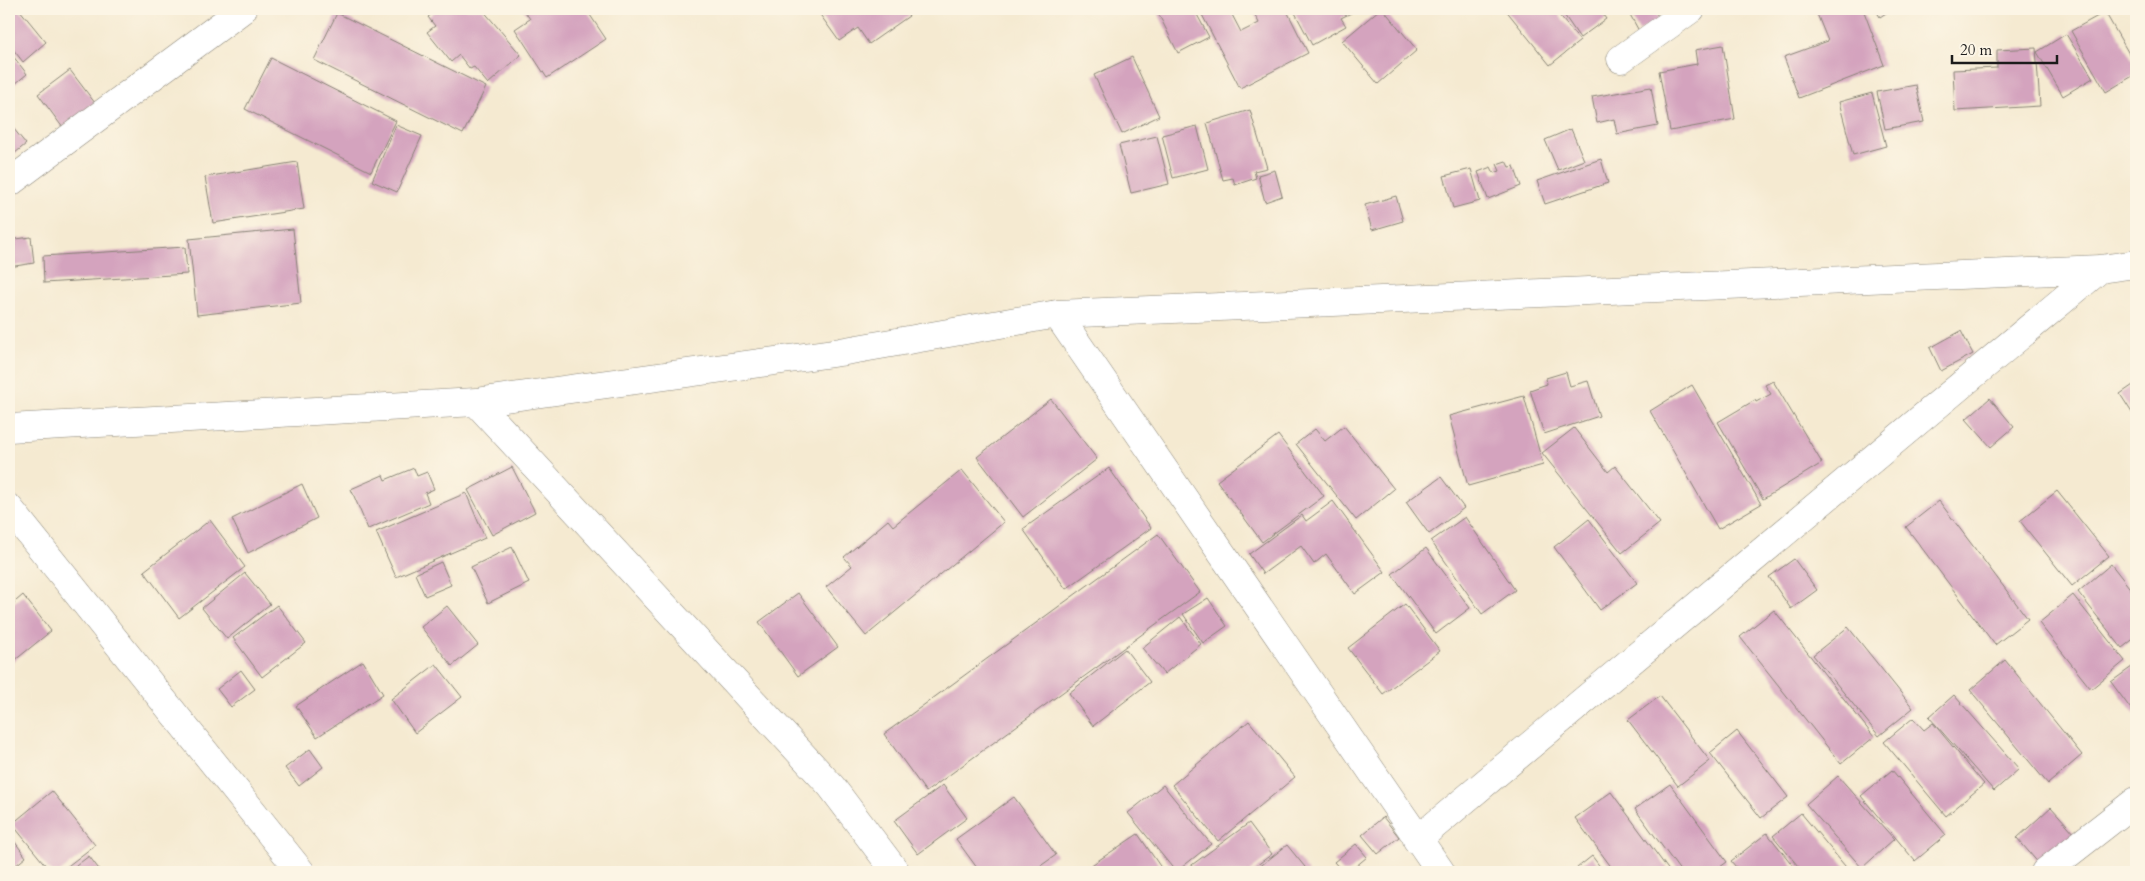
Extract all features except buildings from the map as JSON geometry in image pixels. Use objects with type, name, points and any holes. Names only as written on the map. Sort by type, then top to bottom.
[{"type":"street","points":[[9,184],[243,9]]},
{"type":"street","points":[[1621,60],[1691,9]]},
{"type":"street","points":[[9,428],[476,402],[840,352],[1057,314],[2100,269],[2136,264]]},
{"type":"street","points":[[1417,840],[2100,269]]},
{"type":"street","points":[[1057,314],[1417,840],[1441,872]]},
{"type":"street","points":[[476,402],[830,786],[896,872]]},
{"type":"street","points":[[9,508],[301,872]]},
{"type":"street","points":[[2045,872],[2136,801]]}]
